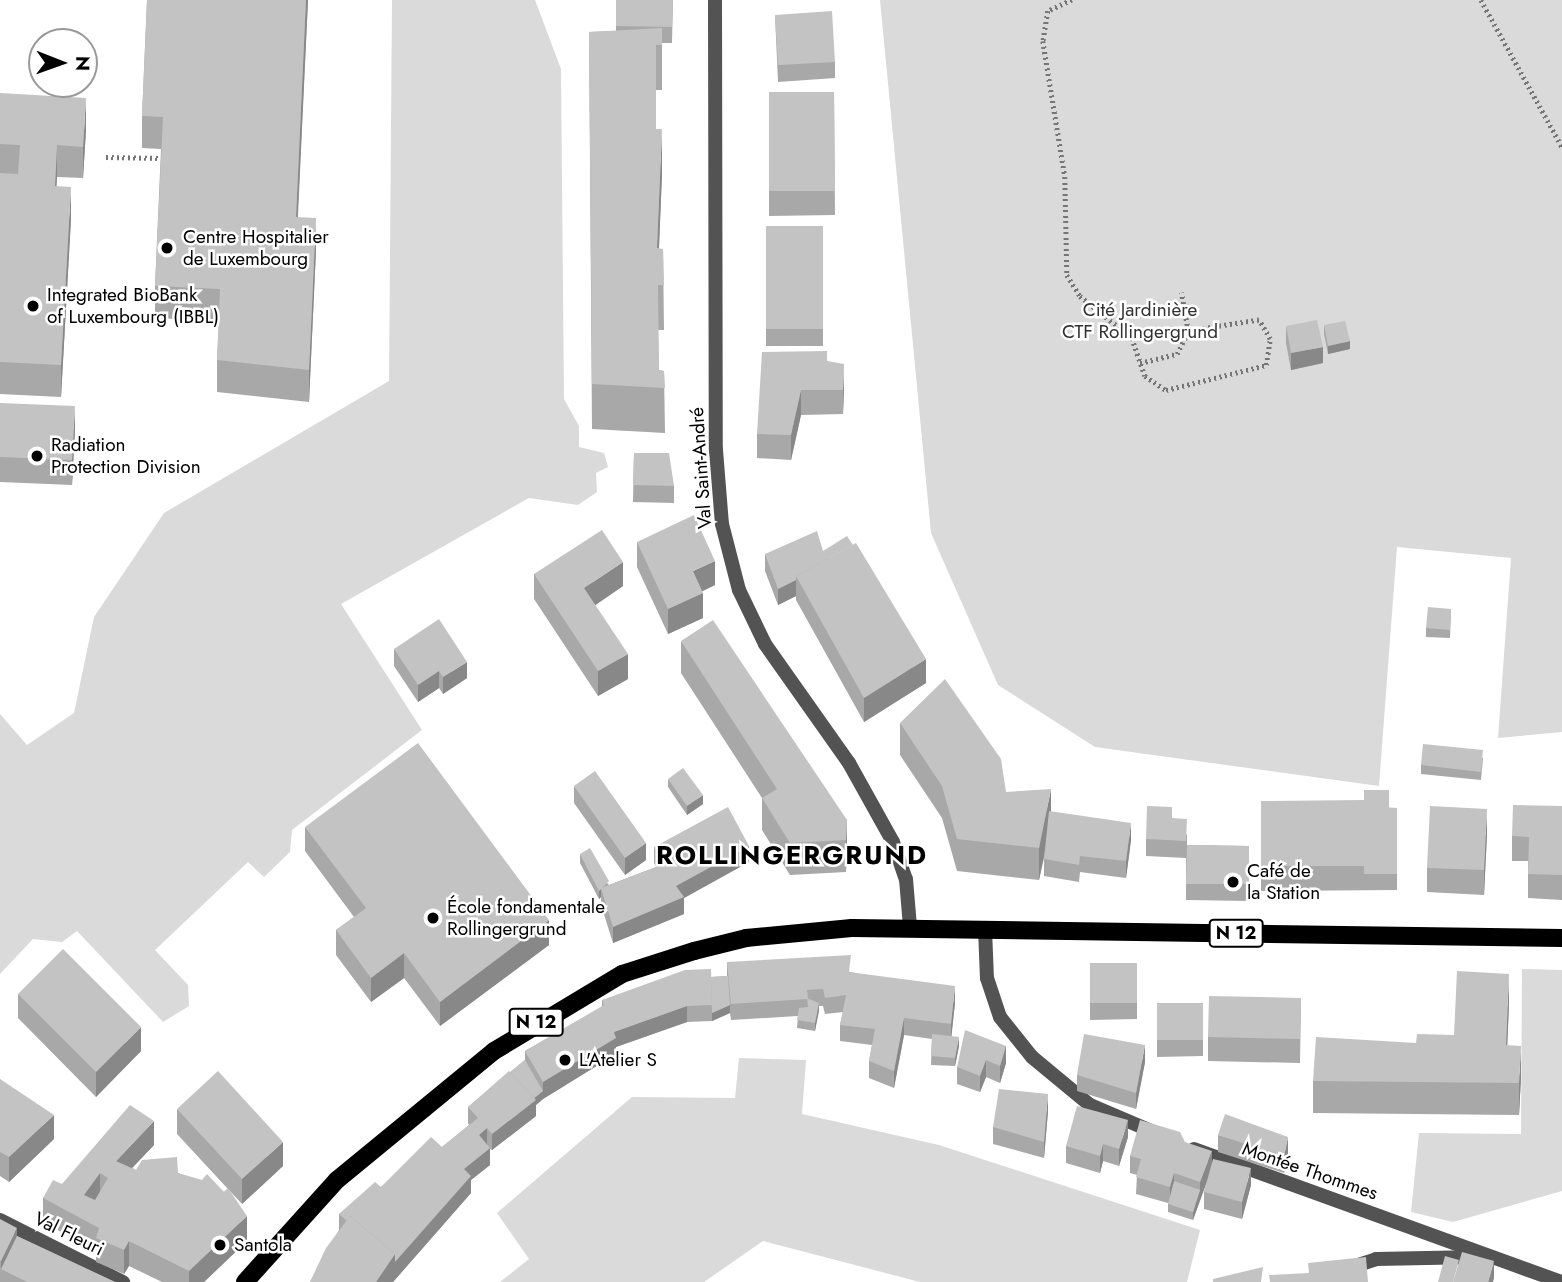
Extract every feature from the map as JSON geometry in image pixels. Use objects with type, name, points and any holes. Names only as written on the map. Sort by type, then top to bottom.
[{"type":"main road","name":"N 12","points":[[245,1282],[337,1180],[559,1006],[622,974],[746,938],[910,927],[1562,938]]},
{"type":"street","name":"Val Saint-André","points":[[715,0],[716,450],[722,524],[739,590],[765,644],[849,763],[893,842],[905,879],[910,927]]},
{"type":"street","name":"Montée Thommes","points":[[985,929],[987,978],[1000,1017],[1032,1057],[1090,1105],[1270,1181],[1441,1235],[1486,1257],[1561,1282]]},
{"type":"street","name":"Val Fleuri","points":[[0,1220],[123,1282]]},
{"type":"street","name":"Montée Thommes","points":[[1326,1272],[1376,1259],[1486,1257]]},
{"type":"path","points":[[1072,0],[1048,11],[1043,41],[1065,177],[1067,275],[1080,296],[1132,338],[1144,376],[1166,390],[1266,365],[1270,339],[1259,320],[1188,331]]},
{"type":"path","points":[[1481,0],[1562,147]]},
{"type":"path","points":[[106,157],[162,158]]},
{"type":"path","points":[[1140,363],[1177,354],[1188,331],[1181,293]]},
{"type":"green space","points":[[392,0],[535,0],[561,69],[564,399],[579,426],[579,447],[604,453],[608,467],[596,473],[597,492],[578,505],[529,498],[341,604],[422,730],[292,830],[290,852],[264,877],[248,862],[155,950],[188,985],[189,1006],[163,1022],[77,931],[62,942],[33,939],[0,974],[0,714],[27,745],[74,713],[94,617],[164,513],[389,381]]},
{"type":"green space","name":"Cité Jardinière CTF Rollingergrund","points":[[880,0],[1562,0],[1562,732],[1498,738],[1511,558],[1397,547],[1379,786],[1095,747],[998,685],[931,533]]},
{"type":"green space","points":[[1522,969],[1562,970],[1562,1191],[1453,1222],[1411,1212],[1419,1133],[1521,1134]]},
{"type":"green space","points":[[739,1058],[806,1060],[802,1114],[939,1145],[1200,1230],[1187,1282],[920,1282],[763,1241],[704,1282],[500,1282],[529,1259],[497,1213],[632,1097],[735,1098]]},
{"type":"building","points":[[147,0],[306,0],[296,217],[316,218],[309,370],[217,360],[220,289],[155,286],[163,117],[142,116]]},
{"type":"building","points":[[616,0],[673,0],[672,27],[616,26]]},
{"type":"building","points":[[832,11],[835,62],[778,65],[775,15]]},
{"type":"building","points":[[662,28],[662,45],[656,45],[656,129],[662,129],[657,248],[663,249],[664,285],[658,285],[659,370],[664,371],[665,388],[592,384],[589,32]]},
{"type":"building","points":[[769,92],[834,92],[835,191],[769,191]]},
{"type":"building","name":"Integrated BioBank of Luxembourg (IBBL)","points":[[0,93],[28,95],[28,98],[86,98],[83,147],[57,145],[55,186],[71,187],[61,365],[0,362],[0,173],[18,174],[20,145],[0,144]]},
{"type":"building","points":[[766,226],[823,226],[823,329],[766,329]]},
{"type":"building","points":[[1317,320],[1323,347],[1291,353],[1286,326]]},
{"type":"building","points":[[1345,321],[1350,341],[1328,346],[1324,325]]},
{"type":"building","points":[[827,351],[827,361],[844,364],[843,390],[801,390],[791,435],[757,434],[762,352]]},
{"type":"building","points":[[0,403],[75,406],[72,460],[0,457]]},
{"type":"building","points":[[634,453],[669,453],[674,486],[633,485]]},
{"type":"building","points":[[694,515],[715,561],[693,571],[703,593],[668,609],[637,542]]},
{"type":"building","points":[[602,530],[623,562],[584,588],[628,654],[598,671],[534,574]]},
{"type":"building","points":[[817,531],[823,551],[847,536],[853,545],[796,576],[796,580],[778,589],[765,554]]},
{"type":"building","points":[[856,543],[926,659],[864,698],[796,576]]},
{"type":"building","points":[[1428,607],[1451,609],[1450,630],[1426,628]]},
{"type":"building","points":[[439,619],[467,662],[443,677],[439,671],[418,685],[394,649]]},
{"type":"building","points":[[713,620],[847,820],[846,840],[790,843],[762,798],[777,789],[681,641]]},
{"type":"building","points":[[945,679],[1001,759],[1006,792],[1051,789],[1039,848],[957,839],[942,786],[900,723]]},
{"type":"building","points":[[418,743],[549,920],[440,1002],[404,953],[371,978],[336,930],[366,908],[305,827]]},
{"type":"building","points":[[1423,744],[1483,750],[1481,772],[1421,765]]},
{"type":"building","points":[[683,768],[703,795],[687,806],[668,779]]},
{"type":"building","points":[[595,771],[646,843],[625,858],[574,786]]},
{"type":"building","points":[[1364,790],[1389,790],[1389,808],[1397,808],[1397,874],[1364,874]]},
{"type":"building","points":[[1364,800],[1364,866],[1261,866],[1261,801]]},
{"type":"building","points":[[1513,805],[1562,806],[1562,875],[1528,874],[1529,837],[1512,836]]},
{"type":"building","points":[[1147,806],[1172,807],[1172,818],[1187,819],[1186,841],[1146,839]]},
{"type":"building","points":[[1430,806],[1487,809],[1484,870],[1427,868]]},
{"type":"building","points":[[728,807],[749,846],[676,886],[684,897],[613,927],[601,888],[664,864],[654,847]]},
{"type":"building","points":[[1049,811],[1131,823],[1126,861],[1080,856],[1079,865],[1044,859]]},
{"type":"building","points":[[1187,845],[1249,846],[1249,884],[1186,884]]},
{"type":"building","points":[[590,848],[609,881],[599,891],[580,854]]},
{"type":"building","points":[[63,949],[141,1027],[96,1072],[18,994]]},
{"type":"building","points":[[851,955],[849,972],[955,986],[951,1024],[904,1018],[894,1071],[869,1061],[875,1029],[840,1025],[846,995],[825,998],[823,989],[807,990],[808,999],[731,1004],[727,962]]},
{"type":"building","points":[[1090,963],[1137,963],[1137,1003],[1090,1003]]},
{"type":"building","points":[[711,969],[712,1005],[687,1006],[614,1032],[616,1038],[543,1082],[525,1051],[604,1005],[602,1000],[685,970]]},
{"type":"building","points":[[1457,971],[1509,974],[1506,1045],[1521,1046],[1519,1083],[1313,1081],[1316,1037],[1416,1043],[1417,1034],[1454,1035]]},
{"type":"building","points":[[728,976],[730,1005],[712,1013],[711,977]]},
{"type":"building","points":[[1209,996],[1301,998],[1300,1039],[1208,1037]]},
{"type":"building","points":[[807,998],[819,1003],[815,1023],[797,1020],[799,1008],[808,1007]]},
{"type":"building","points":[[1157,1003],[1203,1003],[1203,1040],[1157,1040]]},
{"type":"building","points":[[965,1030],[1006,1046],[1000,1066],[986,1060],[980,1076],[957,1067]]},
{"type":"building","points":[[932,1034],[959,1037],[955,1058],[931,1056]]},
{"type":"building","points":[[1084,1034],[1145,1045],[1136,1093],[1077,1075]]},
{"type":"building","points":[[525,1060],[543,1091],[534,1098],[510,1072]]},
{"type":"building","points":[[218,1071],[283,1142],[242,1179],[177,1109]]},
{"type":"building","points":[[509,1071],[536,1100],[492,1134],[487,1128],[479,1135],[490,1148],[464,1169],[471,1176],[395,1262],[395,1254],[350,1216],[347,1221],[339,1214],[375,1182],[381,1187],[431,1137],[442,1147],[478,1118],[468,1107]]},
{"type":"building","points":[[0,1079],[54,1115],[9,1157],[0,1152]]},
{"type":"building","points":[[999,1089],[1048,1094],[1044,1142],[993,1127]]},
{"type":"building","points":[[130,1105],[154,1121],[116,1161],[136,1170],[142,1160],[177,1157],[178,1173],[202,1180],[207,1174],[224,1192],[228,1188],[247,1216],[189,1271],[129,1241],[124,1250],[96,1238],[99,1228],[43,1198],[53,1180],[62,1184]],"holes":[[[100,1173],[108,1178],[95,1200],[84,1195]]]},
{"type":"building","points":[[1077,1106],[1128,1120],[1119,1149],[1103,1144],[1100,1156],[1066,1146]]},
{"type":"building","points":[[1225,1114],[1288,1137],[1284,1156],[1218,1135]]},
{"type":"building","points":[[1140,1120],[1180,1132],[1185,1142],[1212,1151],[1200,1182],[1174,1173],[1170,1187],[1136,1177],[1141,1159],[1130,1156]]},
{"type":"building","points":[[1213,1159],[1251,1168],[1242,1202],[1204,1192]]},
{"type":"building","points":[[1174,1181],[1200,1190],[1193,1212],[1168,1204]]},
{"type":"building","points":[[350,1216],[395,1254],[376,1282],[310,1282],[326,1248]]},
{"type":"building","points":[[0,1219],[17,1228],[1,1261],[0,1260]]},
{"type":"building","points":[[17,1236],[115,1282],[27,1282],[1,1269]]},
{"type":"building","points":[[1462,1252],[1494,1261],[1488,1282],[1453,1282]]},
{"type":"building","points":[[1445,1256],[1459,1260],[1453,1282],[1438,1282]]},
{"type":"building","points":[[1366,1257],[1368,1282],[1270,1282],[1269,1275],[1309,1273],[1308,1263]]},
{"type":"building","points":[[1263,1267],[1261,1282],[1213,1282],[1213,1279]]},
{"type":"place","name":"Centre Hospitalier de Luxembourg","points":[[167,248]]},
{"type":"place","name":"Integrated BioBank of Luxembourg (IBBL)","points":[[33,306]]},
{"type":"place","name":"Radiation Protection Division","points":[[37,456]]},
{"type":"place","name":"Café de la Station","points":[[1233,882]]},
{"type":"place","name":"École fondamentale Rollingergrund","points":[[433,918]]},
{"type":"place","name":"L'Atelier S","points":[[565,1060]]},
{"type":"place","name":"Santola","points":[[220,1245]]},
{"type":"district","name":"ROLLINGERGRUND","points":[[792,856]]}]
